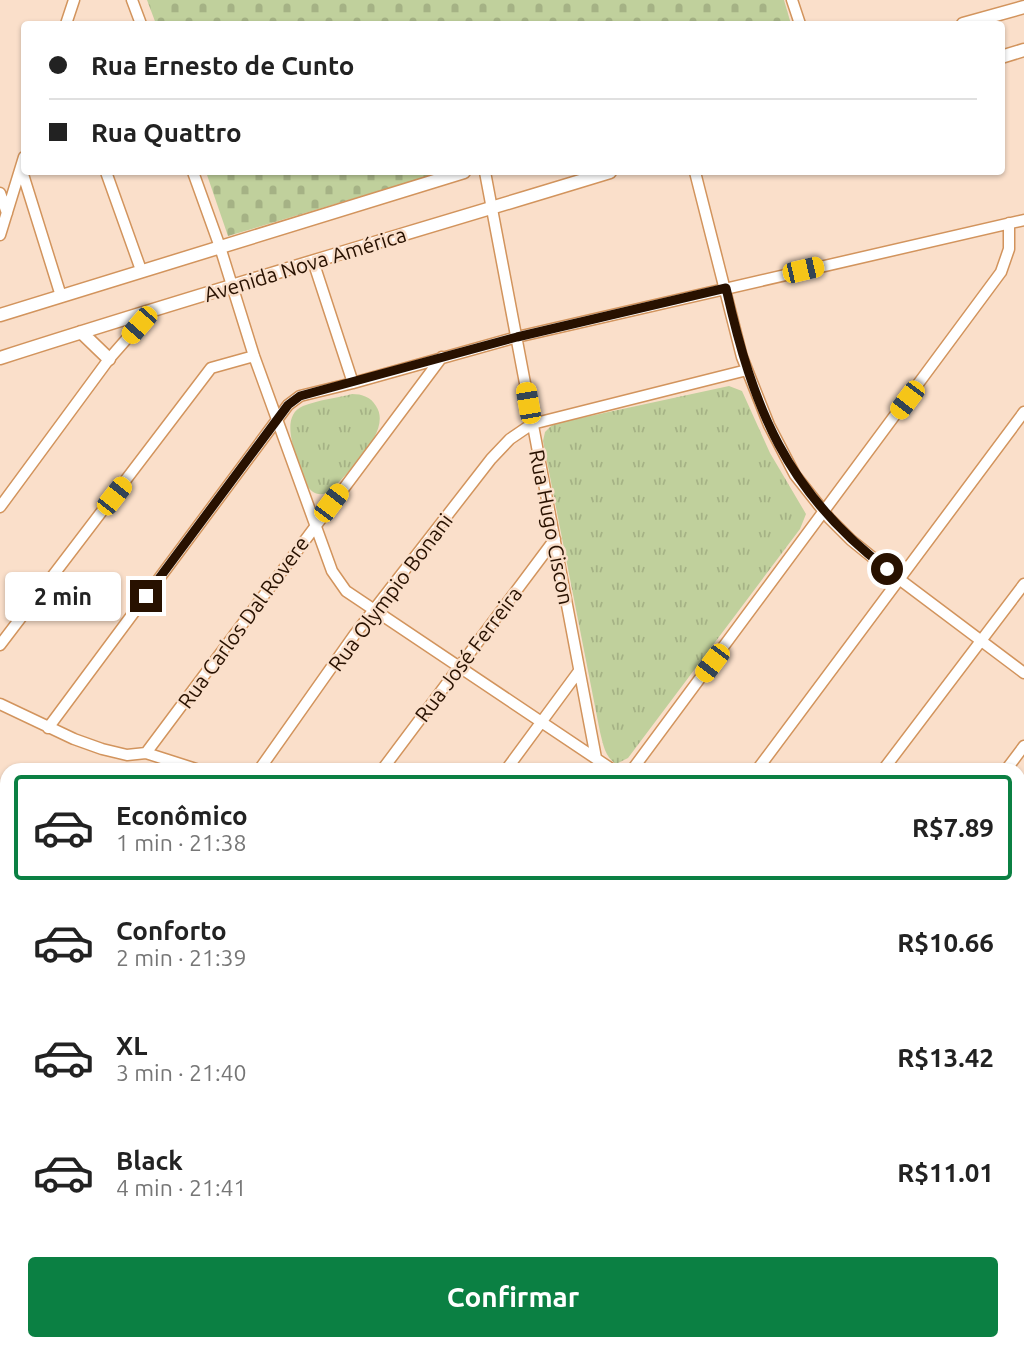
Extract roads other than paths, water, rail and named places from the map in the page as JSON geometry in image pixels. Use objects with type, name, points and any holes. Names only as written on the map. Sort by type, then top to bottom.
[{"type":"street","points":[[67,21],[74,0]]},
{"type":"street","points":[[132,0],[140,21]]},
{"type":"street","points":[[792,0],[799,21]]},
{"type":"street","points":[[973,21],[1024,6]]},
{"type":"street","points":[[1005,56],[1024,50]]},
{"type":"street","points":[[0,235],[4,208],[21,168]]},
{"type":"street","points":[[23,175],[61,296]]},
{"type":"street","points":[[107,175],[141,270]]},
{"type":"street","points":[[194,175],[254,356],[332,572],[346,591],[373,611],[603,763]]},
{"type":"street","name":"Avenida Nova América","points":[[0,315],[454,175]]},
{"type":"street","name":"Rua Hugo Ciscon","points":[[486,175],[596,758]]},
{"type":"street","name":"Avenida Nova América","points":[[5,356],[154,308],[233,287],[600,175]]},
{"type":"street","points":[[696,175],[747,370],[781,449],[795,474],[824,512],[851,540],[1024,673]]},
{"type":"street","points":[[0,194],[4,208]]},
{"type":"street","points":[[48,728],[288,405],[300,396],[517,337],[1024,220]]},
{"type":"street","points":[[637,763],[1001,272],[1009,248],[1009,223]]},
{"type":"street","points":[[313,261],[353,383]]},
{"type":"street","points":[[0,507],[109,359],[154,308]]},
{"type":"street","points":[[81,332],[109,359]]},
{"type":"street","points":[[0,366],[5,356]]},
{"type":"street","points":[[0,645],[211,368],[254,356]]},
{"type":"street","name":"Rua Carlos Dal Rovere","points":[[146,753],[442,358]]},
{"type":"street","points":[[532,424],[747,370]]},
{"type":"street","points":[[762,763],[1024,412]]},
{"type":"street","name":"Rua Olympio Bonani","points":[[264,763],[355,634],[491,459],[510,439],[532,424]]},
{"type":"street","name":"Rua José Ferreira","points":[[387,763],[555,538]]},
{"type":"street","points":[[888,763],[1024,584]]},
{"type":"street","points":[[511,763],[579,671]]},
{"type":"street","points":[[0,704],[48,728],[102,749],[127,755],[146,753],[177,763]]},
{"type":"street","points":[[1011,763],[1024,746]]}]
